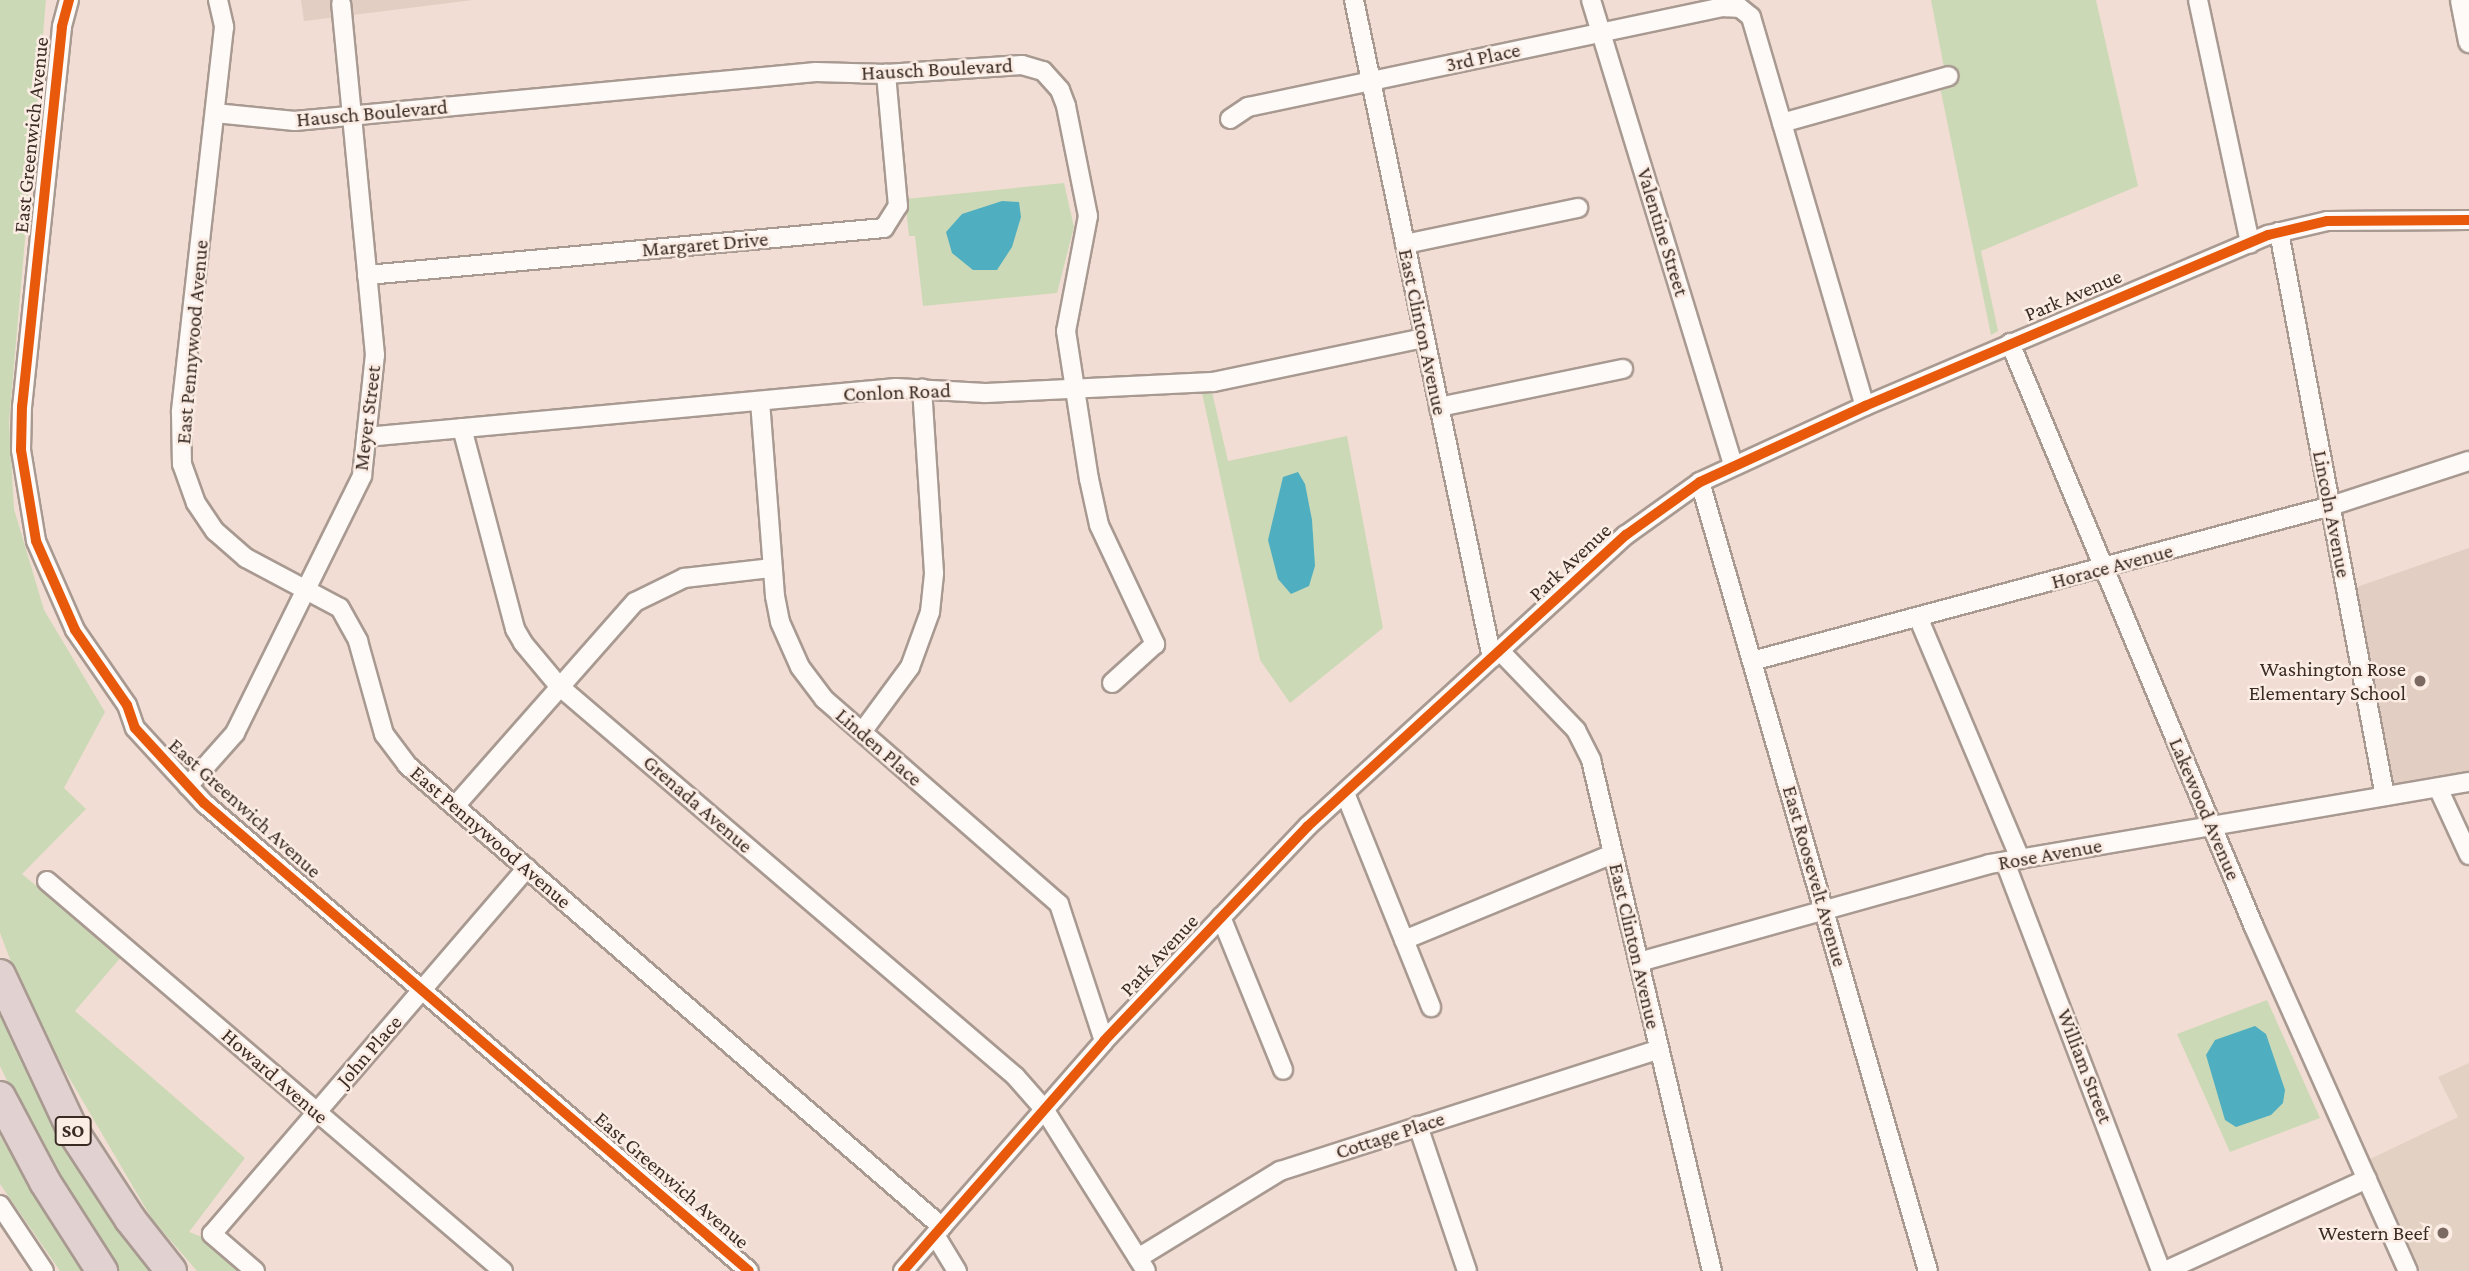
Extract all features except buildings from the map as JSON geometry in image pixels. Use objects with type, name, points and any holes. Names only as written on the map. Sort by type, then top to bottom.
[{"type":"highway","name":"SO","points":[[0,975],[74,1133],[123,1209],[171,1271]]},
{"type":"highway","name":"SO","points":[[0,1097],[45,1182],[102,1271]]},
{"type":"street","name":"East Greenwich Avenue","points":[[69,0],[62,27],[22,406],[27,496],[49,577],[75,630],[127,705],[135,727],[188,786],[749,1271]]},
{"type":"street","name":"East Pennywood Avenue","points":[[218,0],[224,27],[181,413],[182,464],[196,503],[215,531],[246,558],[306,593],[328,599],[348,618],[384,734],[407,765],[938,1231],[957,1271]]},
{"type":"street","name":"Valentine Street","points":[[1591,0],[1603,32],[1733,465]]},
{"type":"street","points":[[2198,0],[2250,243]]},
{"type":"street","points":[[2461,0],[2468,32]]},
{"type":"street","name":"East Clinton Avenue","points":[[1355,2],[1423,338],[1496,655],[1586,745],[1712,1271]]},
{"type":"street","name":"Meyer Street","points":[[188,786],[235,733],[362,476],[375,355],[341,4]]},
{"type":"street","name":"3rd Place","points":[[1230,119],[1248,107],[1603,32],[1740,8],[1751,17],[1782,123]]},
{"type":"street","name":"Hausch Boulevard","points":[[215,113],[295,121],[816,72],[886,74],[1022,65],[1043,71],[1060,90],[1072,127],[1088,216],[1066,331],[1099,525],[1155,644],[1112,683]]},
{"type":"street","name":"Margaret Drive","points":[[368,275],[884,228],[898,206],[886,74]]},
{"type":"street","points":[[1865,406],[1782,123],[1948,76]]},
{"type":"street","points":[[1405,244],[1578,208]]},
{"type":"street","name":"Park Avenue","points":[[903,1271],[1104,1041],[1221,917],[1345,793],[1626,535],[1700,482],[2010,343],[2279,232],[2327,221],[2469,220]]},
{"type":"street","name":"Lincoln Avenue","points":[[2279,232],[2385,796]]},
{"type":"street","name":"Conlon Road","points":[[366,437],[922,388],[985,393],[1213,382],[1423,338]]},
{"type":"street","name":"Lakewood Avenue","points":[[2010,343],[2213,826],[2408,1271]]},
{"type":"street","points":[[1439,407],[1623,369]]},
{"type":"street","points":[[862,732],[910,667],[930,612],[934,573],[922,388]]},
{"type":"street","name":"Linden Place","points":[[760,401],[772,568],[780,622],[800,667],[824,699],[1059,904],[1104,1041]]},
{"type":"street","name":"Grenada Avenue","points":[[462,428],[515,629],[559,686],[1015,1076],[1044,1110],[1142,1265]]},
{"type":"street","name":"Horace Avenue","points":[[1752,661],[2330,506],[2469,461]]},
{"type":"street","name":"East Roosevelt Avenue","points":[[1700,482],[1928,1271]]},
{"type":"street","points":[[455,806],[616,619],[655,590],[684,578],[772,568]]},
{"type":"street","name":"William Street","points":[[1918,617],[1972,746],[2163,1271]]},
{"type":"street","name":"Rose Avenue","points":[[1639,962],[1824,908],[2013,861],[2469,782]]},
{"type":"street","points":[[2438,788],[2469,855]]},
{"type":"street","points":[[1345,793],[1431,1007]]},
{"type":"street","points":[[1404,940],[1613,854]]},
{"type":"street","name":"John Place","points":[[255,1271],[212,1234],[527,868]]},
{"type":"street","name":"Howard Avenue","points":[[47,881],[503,1271]]},
{"type":"street","points":[[1221,917],[1283,1070]]},
{"type":"street","name":"Cottage Place","points":[[1142,1265],[1280,1171],[1659,1049]]},
{"type":"street","points":[[1418,1126],[1467,1271]]},
{"type":"street","points":[[2163,1271],[2367,1179]]},
{"type":"street","points":[[0,1205],[44,1271]]},
{"type":"shaded area","points":[[301,0],[473,0],[304,21]]},
{"type":"shaded area","name":"Washington Rose Elementary School","points":[[2469,548],[2469,775],[2389,788],[2354,588]]},
{"type":"shaded area","name":"Western Beef","points":[[2469,1063],[2469,1271],[2421,1271],[2370,1159],[2458,1117],[2438,1077]]},
{"type":"green space","points":[[0,0],[46,0],[9,422],[14,509],[44,610],[105,712],[64,788],[86,809],[22,874],[122,956],[75,1011],[245,1158],[189,1232],[202,1237],[242,1271],[197,1271],[152,1219],[30,1011],[0,933]]},
{"type":"green space","points":[[1931,0],[2096,0],[2138,186],[1981,251],[1998,331],[1991,335],[1940,87],[1947,83]]},
{"type":"green space","points":[[1064,183],[1074,227],[1057,293],[923,306],[915,236],[909,236],[905,199]]},
{"type":"green space","points":[[1212,392],[1228,461],[1347,436],[1383,628],[1290,703],[1260,660],[1202,393]]},
{"type":"green space","points":[[2267,1000],[2320,1118],[2230,1152],[2177,1034]]},
{"type":"green space","points":[[0,1005],[58,1126],[154,1271],[116,1271],[37,1144],[0,1066]]},
{"type":"green space","points":[[0,1136],[73,1259],[83,1271],[60,1271],[0,1184]]},
{"type":"water","points":[[1002,201],[1019,202],[1021,217],[1012,247],[997,270],[973,270],[952,253],[946,232],[962,214]]},
{"type":"water","points":[[1298,472],[1305,484],[1312,520],[1315,566],[1309,586],[1291,594],[1278,579],[1268,540],[1283,477]]},
{"type":"water","points":[[2255,1026],[2266,1034],[2285,1090],[2283,1103],[2271,1115],[2236,1127],[2225,1120],[2206,1055],[2215,1040]]},
{"type":"cycle path","points":[[69,0],[62,27],[22,406],[21,450],[36,541],[75,630],[127,705],[135,728],[204,803],[749,1271]]},
{"type":"cycle path","points":[[903,1271],[1104,1041],[1308,826],[1626,535],[1700,482],[1865,406],[2268,235],[2327,221],[2469,220]]},
{"type":"place","name":"Washington Rose Elementary School","points":[[2420,681]]},
{"type":"place","name":"Western Beef","points":[[2443,1233]]}]
